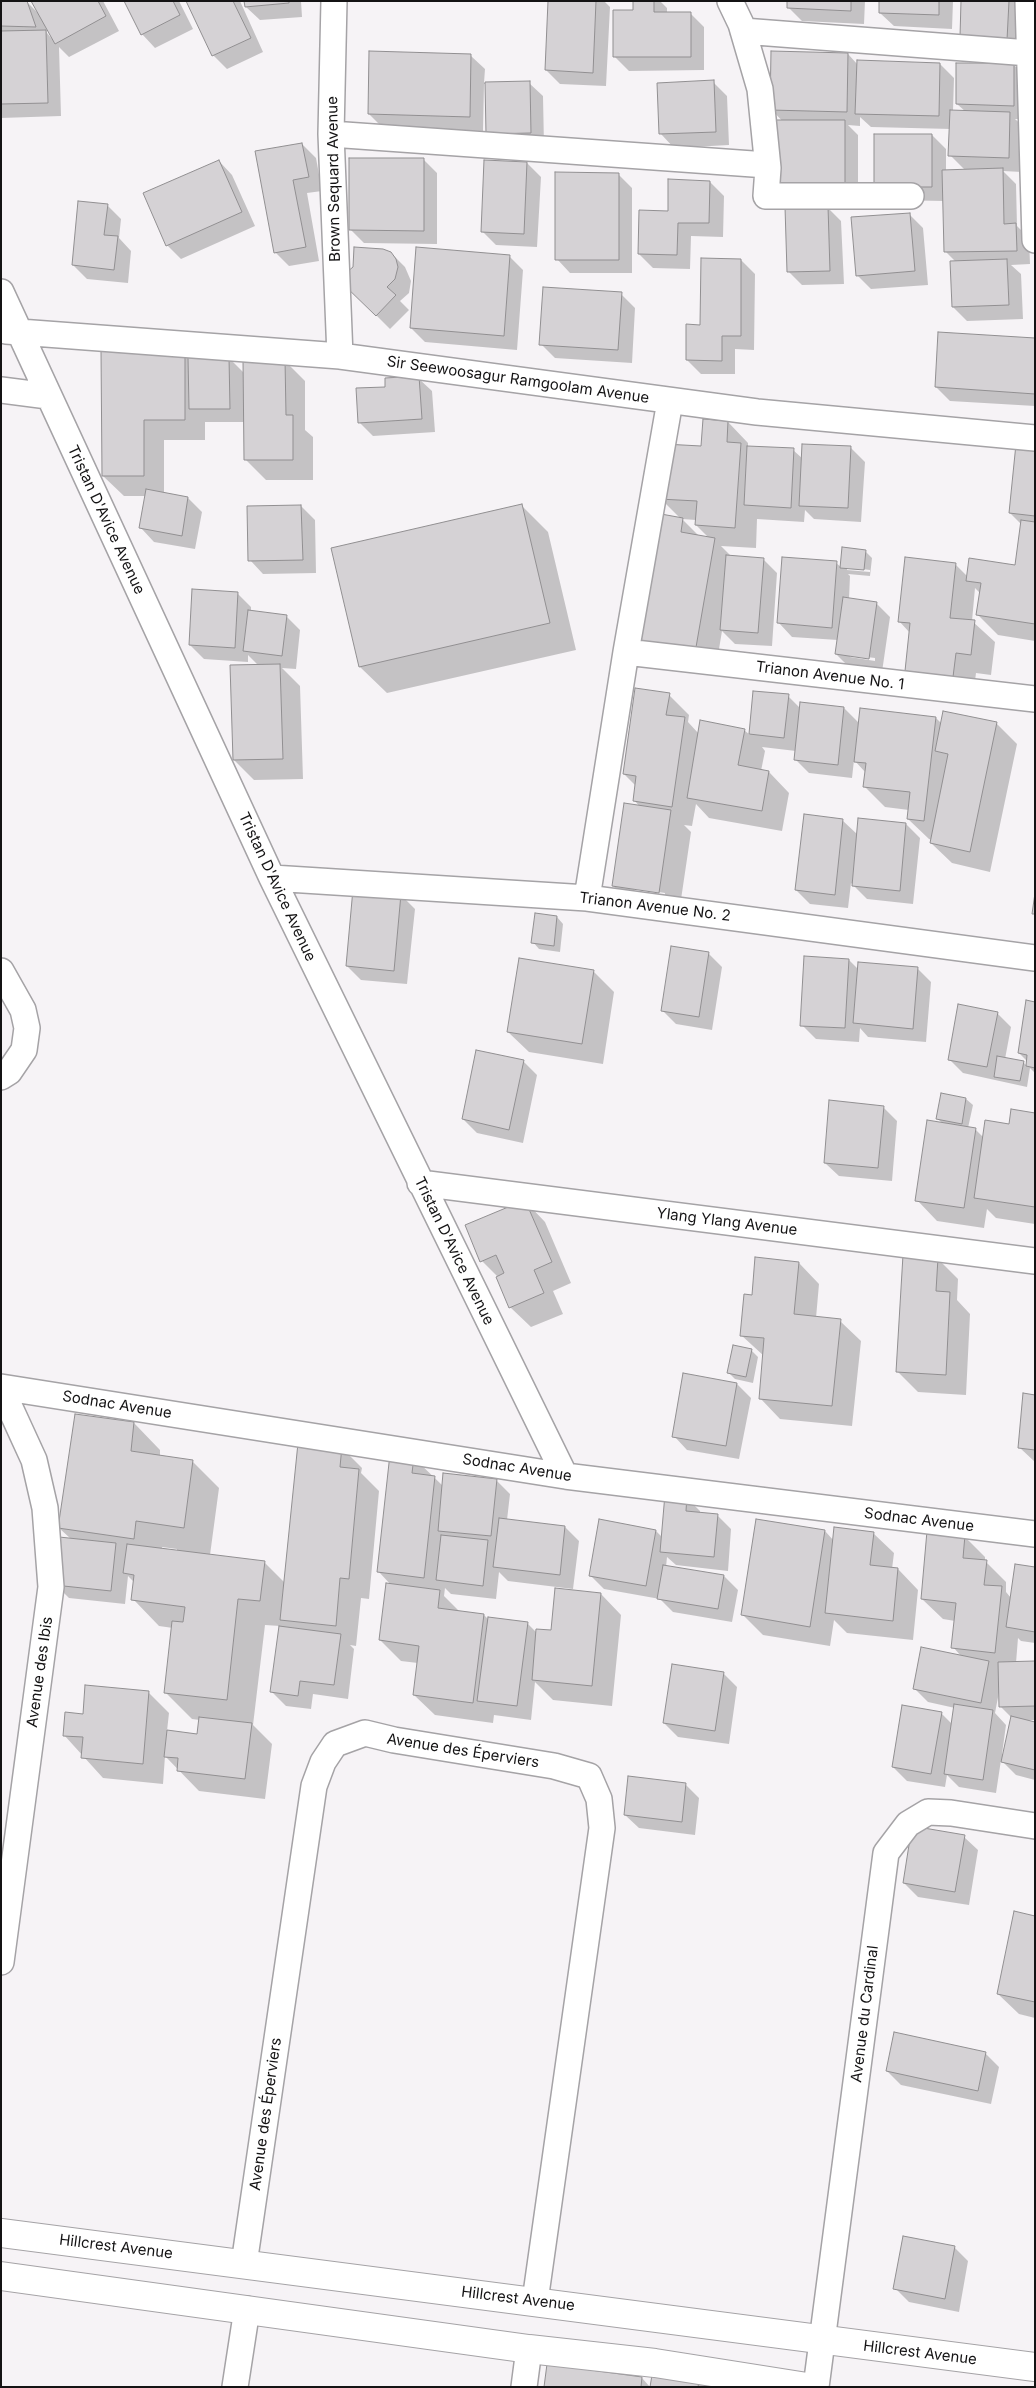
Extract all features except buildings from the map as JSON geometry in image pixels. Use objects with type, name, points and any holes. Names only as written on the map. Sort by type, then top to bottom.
[{"type":"main road","name":"Hillcrest Avenue","points":[[1,2232],[1035,2367]]},
{"type":"main road","points":[[1,2276],[529,2349],[654,2363],[807,2387]]},
{"type":"street","name":"Brown Sequard Avenue","points":[[334,1],[331,134],[340,356]]},
{"type":"street","points":[[730,1],[743,31],[760,89],[767,165],[766,196],[911,196]]},
{"type":"street","points":[[1028,1],[1035,240]]},
{"type":"street","points":[[743,31],[1029,53]]},
{"type":"street","points":[[331,134],[767,165]]},
{"type":"street","name":"Tristan D'Avice Avenue","points":[[1,292],[10,332],[48,396],[272,878],[565,1476]]},
{"type":"street","name":"Sir Seewoosagur Ramgoolam Avenue","points":[[10,332],[340,356],[757,412],[1035,438]]},
{"type":"street","points":[[1,390],[48,396]]},
{"type":"street","points":[[587,898],[626,652],[670,401]]},
{"type":"street","name":"Trianon Avenue No. 1","points":[[626,652],[1035,700]]},
{"type":"street","name":"Trianon Avenue No. 2","points":[[272,878],[587,898],[1035,958]]},
{"type":"street","points":[[1,971],[23,1010],[27,1028],[24,1050],[9,1072],[1,1077]]},
{"type":"street","name":"Ylang Ylang Avenue","points":[[420,1183],[1035,1261]]},
{"type":"street","name":"Sodnac Avenue","points":[[1,1388],[565,1476],[1035,1534]]},
{"type":"street","name":"Avenue des Ibis","points":[[1,1388],[34,1460],[45,1508],[51,1587],[1,1962]]},
{"type":"street","name":"Avenue des Éperviers","points":[[244,2264],[314,1786],[323,1762],[335,1744],[365,1733],[394,1740],[554,1766],[589,1776],[599,1798],[602,1828],[535,2301]]},
{"type":"street","name":"Avenue du Cardinal","points":[[816,2387],[886,1853],[908,1824],[928,1812],[1035,1826]]},
{"type":"street","points":[[235,2387],[247,2310]]},
{"type":"street","points":[[524,2387],[529,2349]]}]
